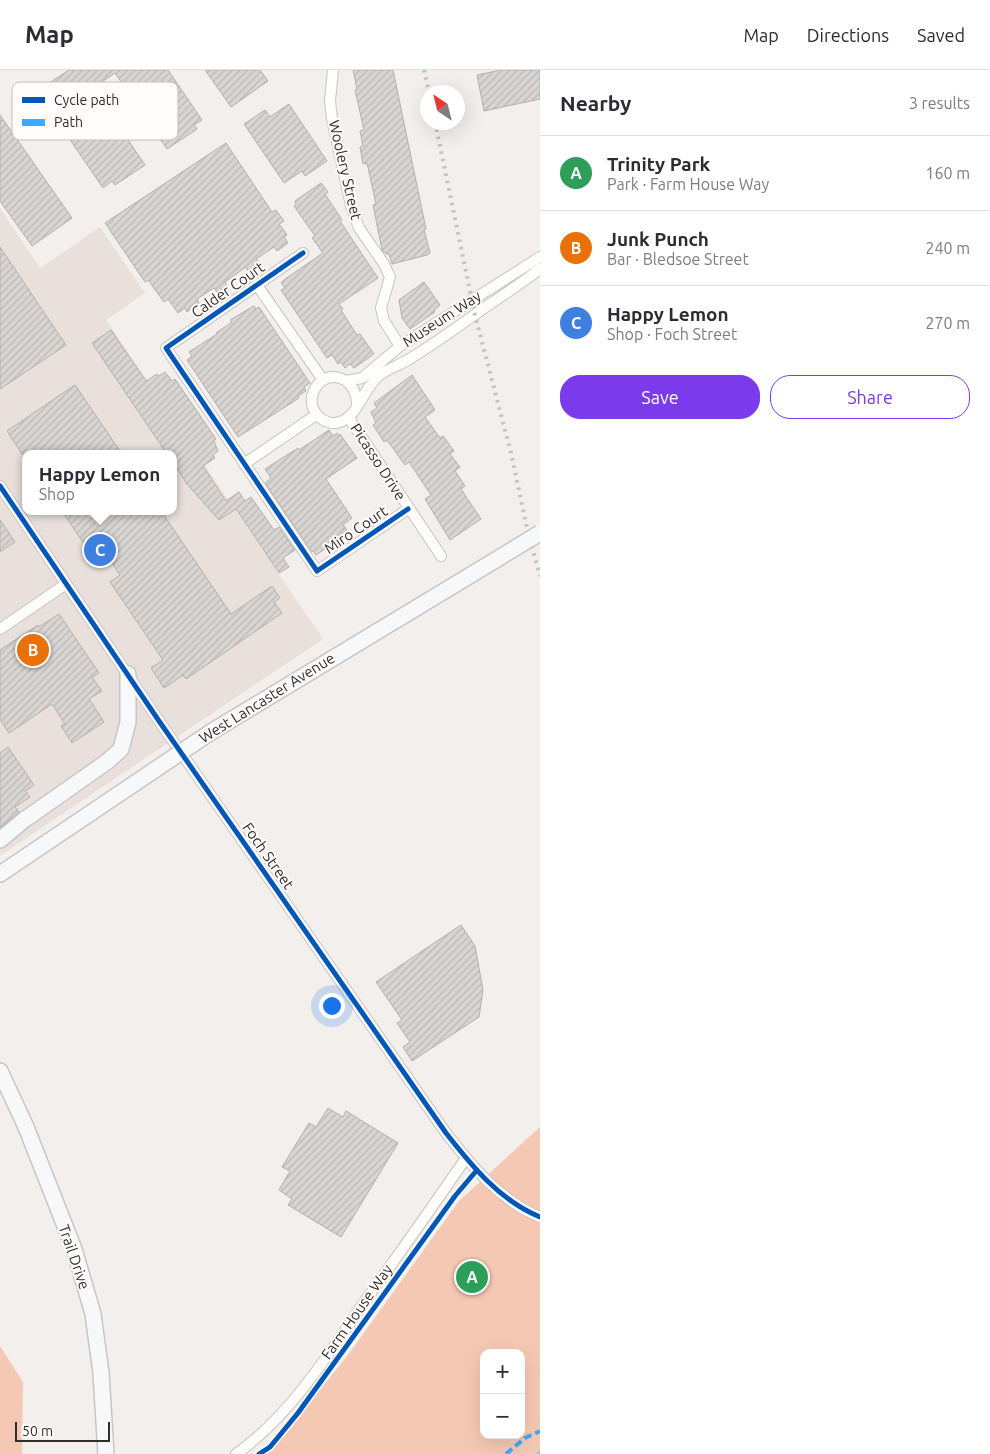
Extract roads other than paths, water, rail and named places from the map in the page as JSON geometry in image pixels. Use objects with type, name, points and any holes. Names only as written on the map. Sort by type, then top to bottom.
[{"type":"main road","name":"West Lancaster Avenue","points":[[0,874],[210,732],[540,533]]},
{"type":"main road","points":[[0,840],[24,820],[108,761],[121,749],[128,722],[128,674]]},
{"type":"main road","name":"Trail Drive","points":[[0,1070],[26,1127],[74,1249],[93,1314],[101,1373],[106,1454]]},
{"type":"street","name":"Woolery Street","points":[[334,70],[330,101],[332,119],[351,206],[359,228],[384,264],[390,277],[381,308],[384,321],[400,346]]},
{"type":"street","name":"Calder Court","points":[[244,464],[166,348],[303,253]]},
{"type":"street","name":"Museum Way","points":[[346,381],[362,378],[400,346],[540,257]]},
{"type":"street","name":"Museum Way","points":[[357,405],[370,385],[381,374],[410,358],[540,269]]},
{"type":"street","points":[[257,285],[323,380]]},
{"type":"street","points":[[329,377],[343,379],[355,389],[357,405],[354,413],[349,418],[339,423],[331,423],[323,420],[316,414],[312,405],[312,397],[315,388],[323,380],[329,377]]},
{"type":"street","points":[[244,464],[316,414]]},
{"type":"street","name":"Picasso Drive","points":[[349,418],[441,556]]},
{"type":"street","name":"Miro Court","points":[[244,464],[317,571],[408,509]]},
{"type":"street","name":"Foch Street","points":[[0,486],[429,1109],[481,1176],[501,1193],[532,1214],[540,1216]]},
{"type":"street","points":[[0,629],[66,584]]},
{"type":"street","name":"Farm House Way","points":[[236,1454],[253,1442],[271,1425],[309,1380],[466,1158]]},
{"type":"railway","points":[[424,70],[427,85]]},
{"type":"railway","points":[[437,130],[475,315],[511,453],[528,533],[540,576]]},
{"type":"place","name":"Happy Lemon","points":[[100,550]]},
{"type":"place","name":"Junk Punch","points":[[33,650]]},
{"type":"place","name":"Trinity Park","points":[[472,1277]]}]
